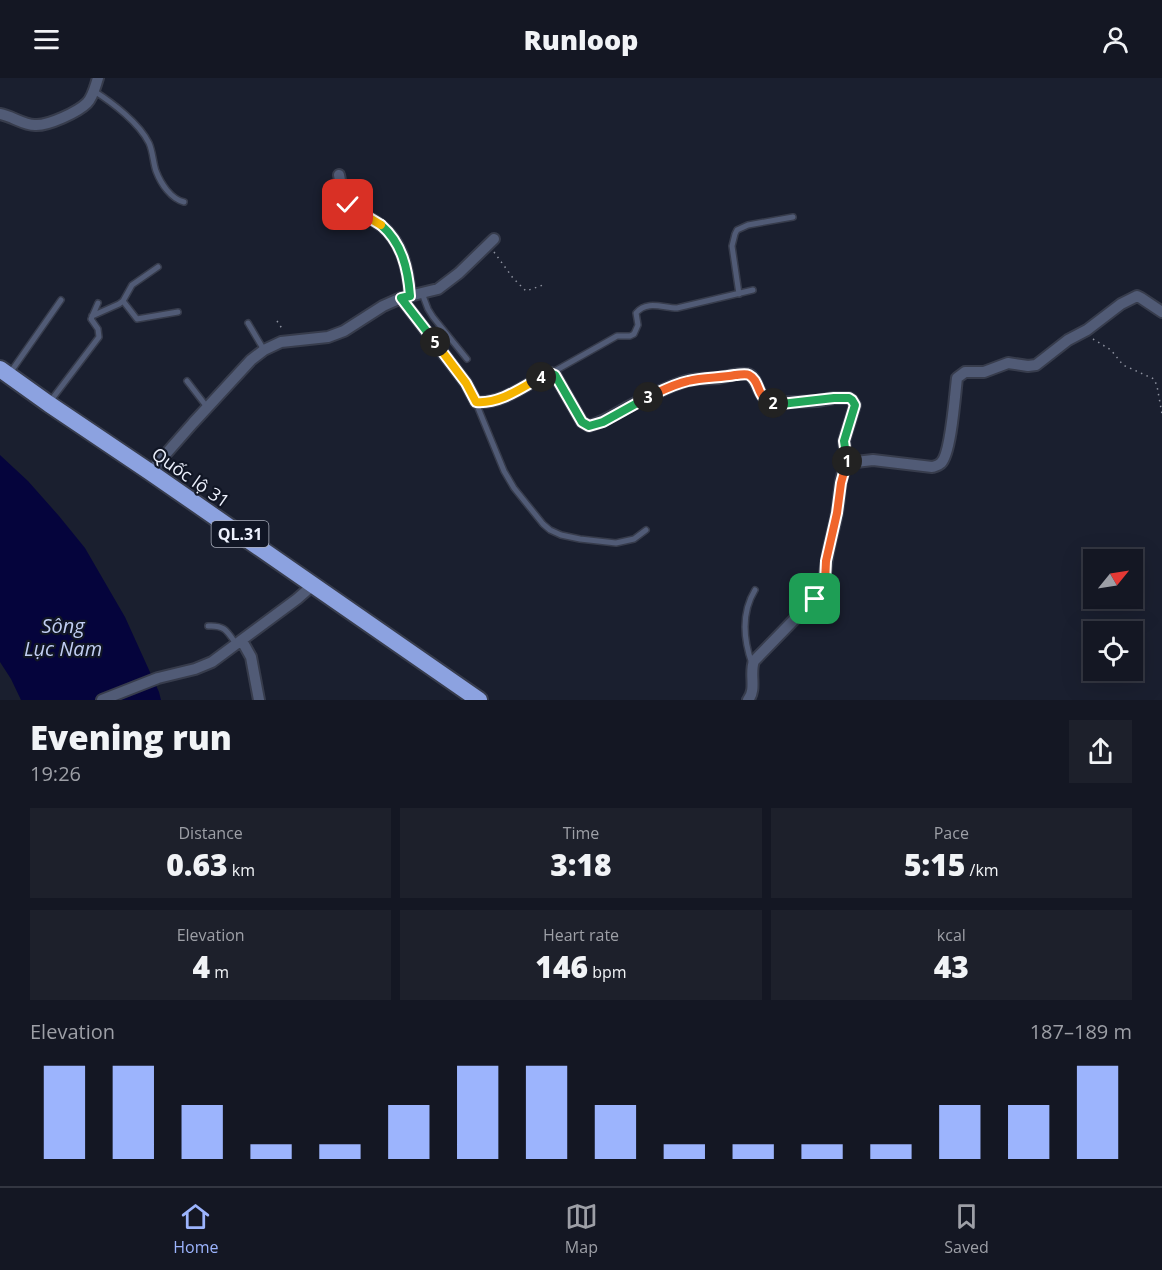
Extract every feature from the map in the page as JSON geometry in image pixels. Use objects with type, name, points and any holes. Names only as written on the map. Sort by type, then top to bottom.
[{"type":"highway","name":"Quốc lộ 31","points":[[4,372],[479,700]]},
{"type":"street","points":[[0,114],[37,126],[46,123],[72,113],[86,104],[94,92],[98,78]]},
{"type":"street","points":[[339,175],[343,196],[348,205],[376,221],[394,238],[402,253],[409,277],[406,297],[466,383],[476,402],[491,402],[500,399],[548,373],[555,375],[582,422],[589,426],[603,422],[665,389],[688,380],[744,374],[752,376],[767,402],[817,401],[834,398],[852,400],[855,405],[844,441],[847,463],[826,561],[825,582],[821,592],[757,658],[753,666],[753,691],[748,700]]},
{"type":"street","points":[[150,472],[207,407],[251,360],[264,350],[281,342],[328,336],[344,331],[382,306],[438,289],[459,273],[491,241]]},
{"type":"street","points":[[847,463],[873,460],[939,465],[947,450],[957,378],[960,374],[984,372],[1008,363],[1036,365],[1121,304],[1137,296],[1162,312]]},
{"type":"street","points":[[102,700],[158,678],[195,669],[212,662],[313,585]]},
{"type":"street","points":[[239,643],[251,657],[259,700]]},
{"type":"lane","points":[[94,92],[111,102],[140,131],[149,143],[156,172],[174,197],[184,202]]},
{"type":"lane","points":[[739,294],[732,246],[737,230],[748,225],[793,217]]},
{"type":"lane","points":[[91,317],[123,301],[132,285],[158,267]]},
{"type":"lane","points":[[551,373],[617,336],[634,334],[638,325],[636,313],[642,307],[663,305],[677,308],[753,290]]},
{"type":"lane","points":[[422,293],[433,317],[467,359]]},
{"type":"lane","points":[[4,372],[61,300]]},
{"type":"lane","points":[[123,301],[137,318],[178,312]]},
{"type":"lane","points":[[48,404],[99,336],[91,320],[98,303]]},
{"type":"lane","points":[[248,323],[264,350]]},
{"type":"lane","points":[[187,381],[207,407]]},
{"type":"lane","points":[[476,402],[504,471],[514,488],[550,530],[580,539],[616,543],[634,539],[646,530]]},
{"type":"lane","points":[[753,666],[747,650],[745,634],[748,606],[754,590]]},
{"type":"lane","points":[[208,626],[222,627],[239,643]]},
{"type":"path","points":[[491,241],[513,278],[522,288],[531,291],[543,285]]},
{"type":"path","points":[[1082,332],[1111,350],[1123,365],[1154,379],[1162,414]]},
{"type":"water","name":"Sông Lục Nam","points":[[0,455],[28,481],[85,548],[125,617],[161,700],[21,700],[0,662]]},
{"type":"route","points":[[348,205],[376,221],[394,238],[409,277],[410,296],[401,298],[466,383],[476,402],[491,402],[500,399],[548,373],[555,375],[582,422],[589,426],[603,422],[665,389],[688,380],[744,374],[752,376],[767,402],[781,404],[834,398],[852,400],[855,405],[844,441],[847,463],[826,561],[825,582],[815,599]]}]
